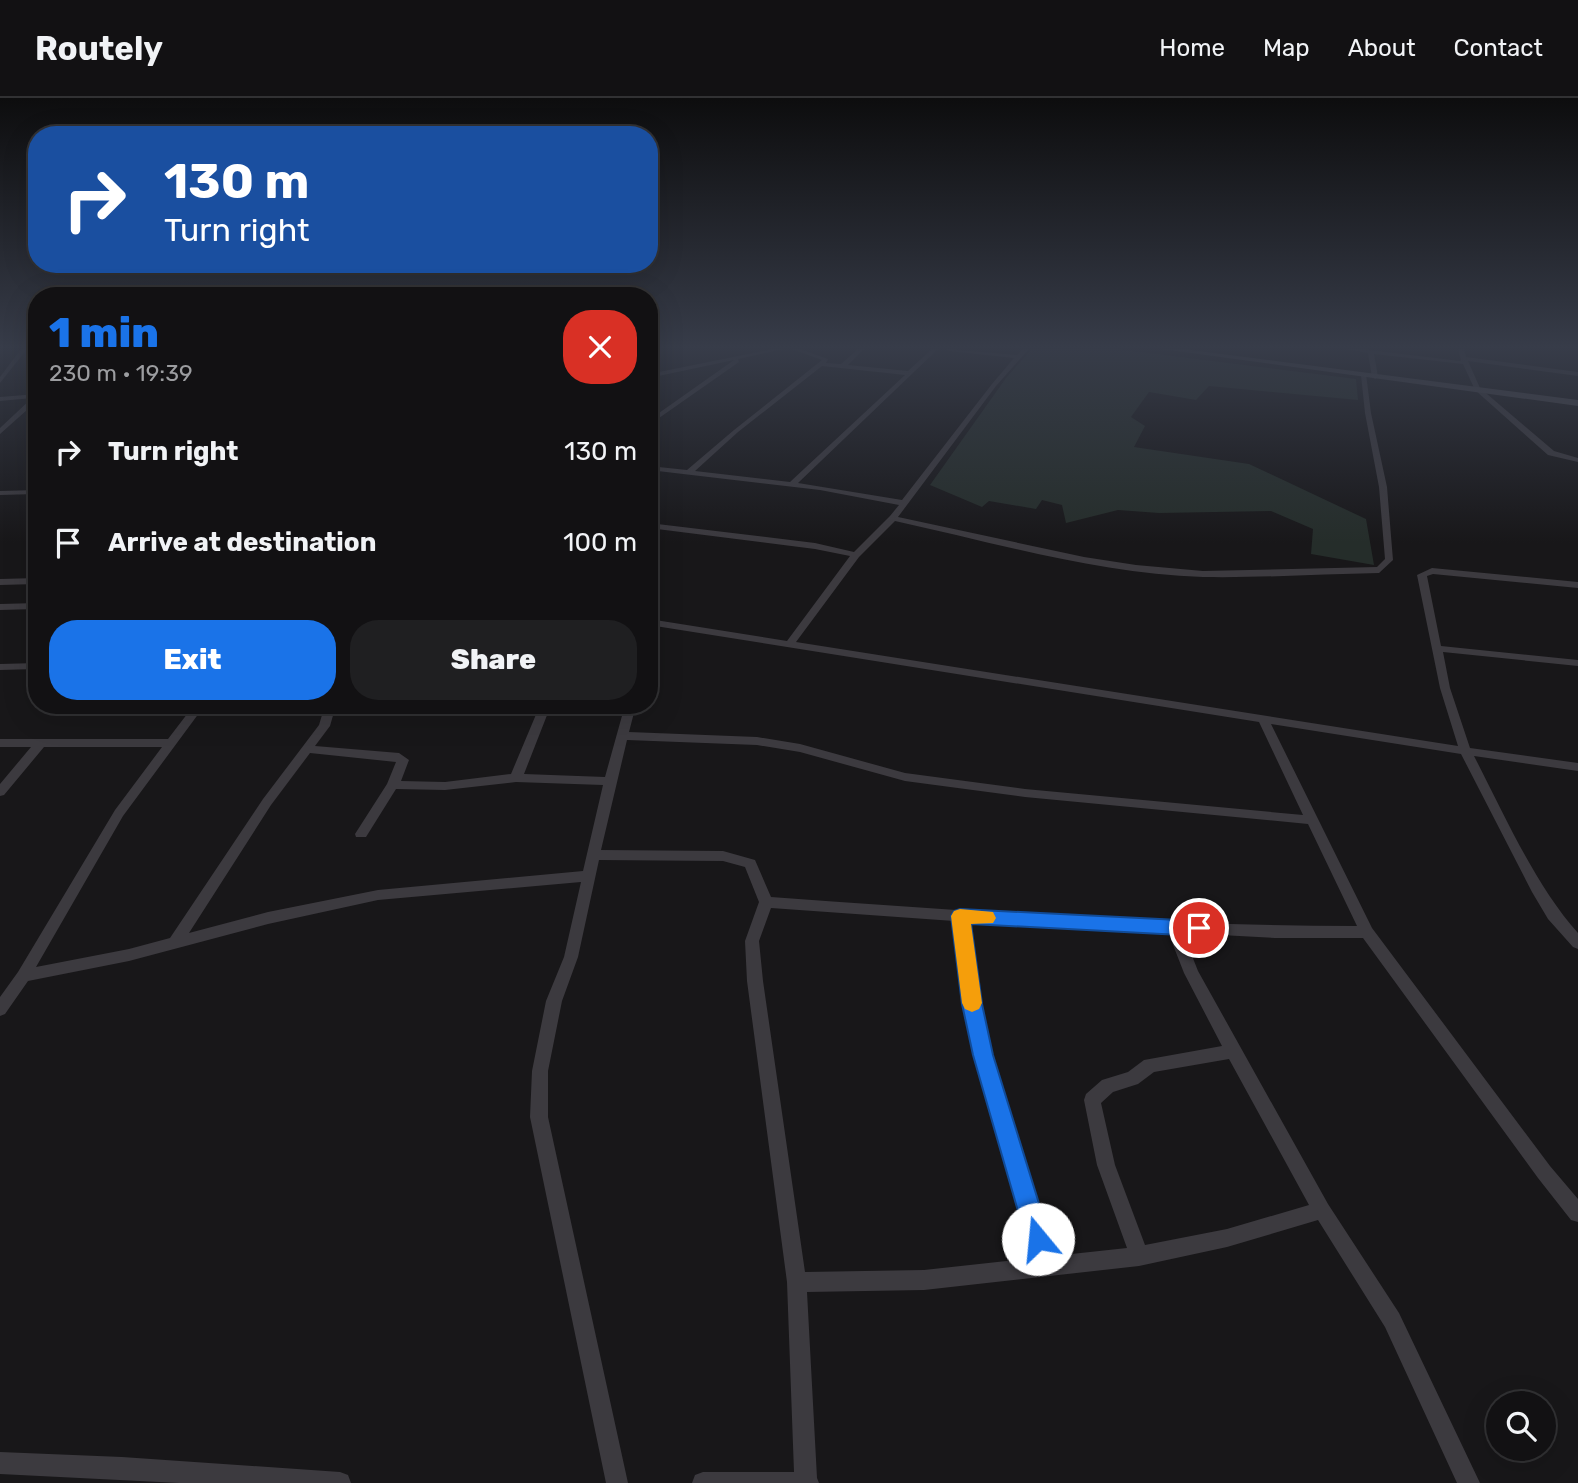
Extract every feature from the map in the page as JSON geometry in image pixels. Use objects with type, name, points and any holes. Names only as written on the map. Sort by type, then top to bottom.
[{"type":"street","points":[[0,432],[19,414]]},
{"type":"street","points":[[688,473],[758,414]]},
{"type":"street","points":[[791,486],[865,414]]},
{"type":"street","points":[[790,643],[856,555],[893,518],[974,414]]},
{"type":"street","points":[[893,518],[1084,560],[1136,568],[1203,574],[1379,570],[1389,560],[1383,487],[1368,414]]},
{"type":"street","points":[[1505,414],[1551,453],[1578,460]]},
{"type":"street","points":[[658,469],[904,503]]},
{"type":"street","points":[[0,493],[28,492]]},
{"type":"street","points":[[658,526],[815,546],[856,555]]},
{"type":"street","points":[[1576,940],[1537,888],[1465,751],[1445,688],[1422,575],[1426,572],[1578,585]]},
{"type":"street","points":[[2,584],[28,582]]},
{"type":"street","points":[[0,607],[28,606]]},
{"type":"street","points":[[658,625],[790,643],[1578,767]]},
{"type":"street","points":[[1436,648],[1578,663]]},
{"type":"street","points":[[0,667],[28,666]]},
{"type":"street","points":[[0,1009],[23,976],[119,813],[193,714]]},
{"type":"street","points":[[174,944],[267,802],[330,714]]},
{"type":"street","points":[[516,778],[542,714]]},
{"type":"street","points":[[617,1483],[539,1116],[540,1071],[554,1001],[571,957],[610,781],[629,714]]},
{"type":"street","points":[[1264,719],[1367,932],[1390,968],[1578,1213]]},
{"type":"street","points":[[624,736],[767,742],[800,748],[905,777],[1025,793],[1312,820]]},
{"type":"street","points":[[0,743],[171,743]]},
{"type":"street","points":[[0,792],[40,744]]},
{"type":"street","points":[[307,749],[401,757],[402,765],[393,785],[361,834]]},
{"type":"street","points":[[393,785],[445,786],[516,778],[610,781]]},
{"type":"street","points":[[593,855],[723,856],[750,864],[766,902],[752,941],[755,981],[797,1282],[807,1482],[703,1483]]},
{"type":"street","points":[[23,976],[174,944],[268,918],[379,895],[589,876]]},
{"type":"street","points":[[766,902],[1173,927],[1367,932]]},
{"type":"street","points":[[960,916],[972,1004],[983,1055],[1046,1264]]},
{"type":"street","points":[[1173,927],[1191,973],[1233,1051],[1322,1210],[1392,1320],[1469,1483]]},
{"type":"street","points":[[1139,1256],[1107,1165],[1092,1100],[1108,1085],[1132,1079],[1150,1065],[1233,1051]]},
{"type":"street","points":[[797,1282],[924,1280],[1046,1264],[1139,1256],[1227,1238],[1322,1210]]},
{"type":"street","points":[[0,1463],[122,1468],[340,1483]]},
{"type":"shaded area","points":[[981,414],[1133,414],[1131,417],[1145,426],[1134,447],[1249,464],[1366,519],[1374,565],[1311,554],[1313,529],[1271,511],[1159,513],[1118,510],[1066,523],[1062,505],[1042,500],[1036,509],[989,501],[982,507],[930,485]]},
{"type":"slow traffic","points":[[972,1003],[960,916],[987,918]]},
{"type":"route","points":[[1038,1239],[983,1055],[972,1004],[960,916],[1199,928]]}]
